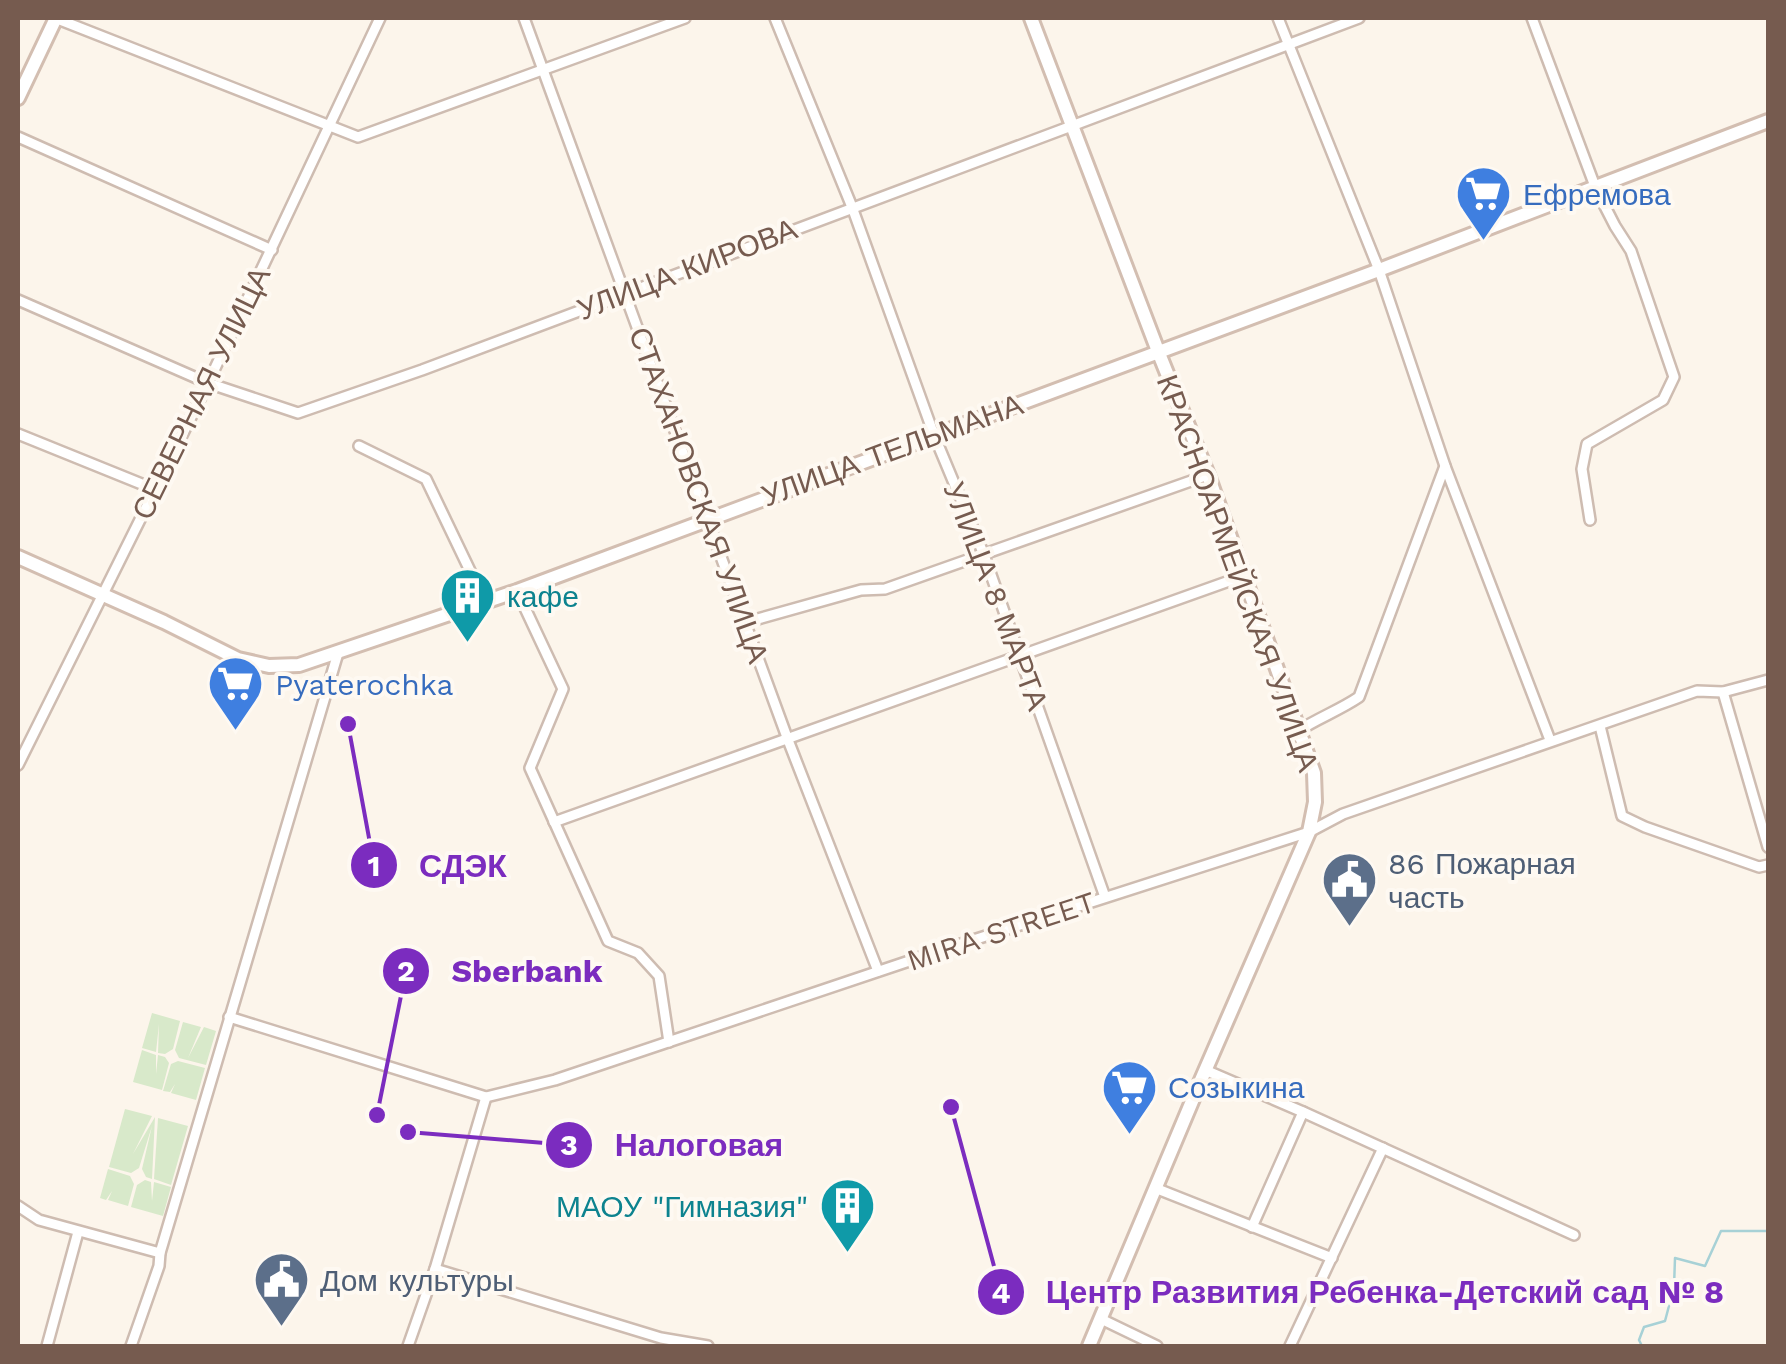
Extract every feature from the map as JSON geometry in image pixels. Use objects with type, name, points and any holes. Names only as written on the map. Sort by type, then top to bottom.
[{"type":"street","points":[[18,98],[56,18],[358,137],[685,18]]},
{"type":"street","name":"СЕВЕРНАЯ УЛИЦА","points":[[18,765],[208,384],[380,18]]},
{"type":"street","name":"СТАХАНОВСКАЯ УЛИЦА","points":[[524,18],[788,740],[878,972]]},
{"type":"street","name":"УЛИЦА 8 МАРТА","points":[[775,18],[852,207],[934,434],[984,555],[1105,897]]},
{"type":"street","name":"КРАСНОАРМЕЙСКАЯ УЛИЦА","points":[[1031,18],[1246,575],[1314,773],[1315,802],[1308,832],[1089,1346]]},
{"type":"street","points":[[1278,18],[1379,270],[1445,466],[1550,740]]},
{"type":"street","name":"УЛИЦА КИРОВА","points":[[18,300],[208,384],[298,413],[1359,18]]},
{"type":"street","points":[[1532,18],[1596,188],[1631,251],[1674,377],[1663,400],[1587,444],[1582,469],[1590,520]]},
{"type":"street","name":"УЛИЦА ТЕЛЬМАНА","points":[[18,557],[238,659],[269,666],[299,665],[485,602],[1768,121]]},
{"type":"street","points":[[18,136],[272,250]]},
{"type":"street","points":[[18,434],[154,490]]},
{"type":"street","points":[[358,446],[426,478],[485,602]]},
{"type":"street","points":[[1298,730],[1359,697],[1445,466]]},
{"type":"street","points":[[746,622],[861,590],[885,588],[1208,475]]},
{"type":"street","points":[[554,822],[1246,575]]},
{"type":"street","points":[[516,590],[563,689],[530,768],[608,941],[638,953],[659,976],[670,1042]]},
{"type":"street","points":[[131,1346],[159,1266],[338,653]]},
{"type":"street","name":"MIRA STREET","points":[[486,1097],[555,1080],[1308,832],[1343,814],[1696,691],[1723,692],[1768,680]]},
{"type":"street","points":[[1723,692],[1768,847]]},
{"type":"street","points":[[1600,726],[1622,816],[1760,867],[1768,865]]},
{"type":"street","points":[[229,1018],[486,1097],[408,1346]]},
{"type":"street","points":[[1205,1070],[1574,1235]]},
{"type":"street","points":[[1252,1227],[1304,1112]]},
{"type":"street","points":[[1290,1346],[1384,1148]]},
{"type":"street","points":[[1155,1188],[1332,1258]]},
{"type":"street","points":[[18,1206],[38,1220],[160,1253]]},
{"type":"street","points":[[47,1346],[78,1232]]},
{"type":"street","points":[[435,1269],[662,1338],[708,1346]]},
{"type":"street","points":[[1101,1319],[1157,1346]]},
{"type":"green space","points":[[152,1013],[180,1021],[173,1049],[165,1054],[158,1053],[159,1024],[156,1052],[142,1048]]},
{"type":"green space","points":[[183,1022],[201,1027],[188,1058],[204,1027],[216,1031],[206,1065],[179,1058],[175,1050]]},
{"type":"green space","points":[[142,1050],[156,1055],[156,1074],[158,1055],[169,1063],[162,1090],[133,1082]]},
{"type":"green space","points":[[178,1061],[205,1068],[196,1100],[171,1093],[175,1084],[170,1092],[163,1091],[171,1064]]},
{"type":"green space","points":[[125,1109],[152,1116],[133,1154],[155,1117],[152,1179],[142,1169],[152,1126],[139,1168],[131,1173],[109,1167]]},
{"type":"green space","points":[[158,1118],[188,1126],[171,1185],[154,1179]]},
{"type":"green space","points":[[108,1169],[130,1176],[134,1184],[128,1206],[108,1200],[112,1191],[106,1200],[100,1198]]},
{"type":"green space","points":[[145,1180],[151,1182],[152,1201],[154,1182],[171,1187],[163,1216],[131,1207],[137,1185]]},
{"type":"waterway","points":[[1642,1346],[1639,1340],[1644,1327],[1665,1321],[1674,1287],[1675,1258],[1705,1266],[1721,1231],[1768,1231]]},
{"type":"place","name":"Ефремова","points":[[1484,243]]},
{"type":"place","name":"кафе","points":[[468,645]]},
{"type":"place","name":"СДЭК","points":[[348,724]]},
{"type":"place","name":"Pyaterochka","points":[[236,733]]},
{"type":"place","name":"86 Пожарная часть","points":[[1349,929]]},
{"type":"place","name":"Центр Развития Ребенка-Детский сад № 8","points":[[951,1107]]},
{"type":"place","name":"Sberbank","points":[[377,1115]]},
{"type":"place","name":"Налоговая","points":[[408,1132]]},
{"type":"place","name":"Созыкина","points":[[1129,1136]]},
{"type":"place","name":"МАОУ \"Гимназия\"","points":[[847,1255]]},
{"type":"place","name":"Дом культуры","points":[[281,1329]]}]
